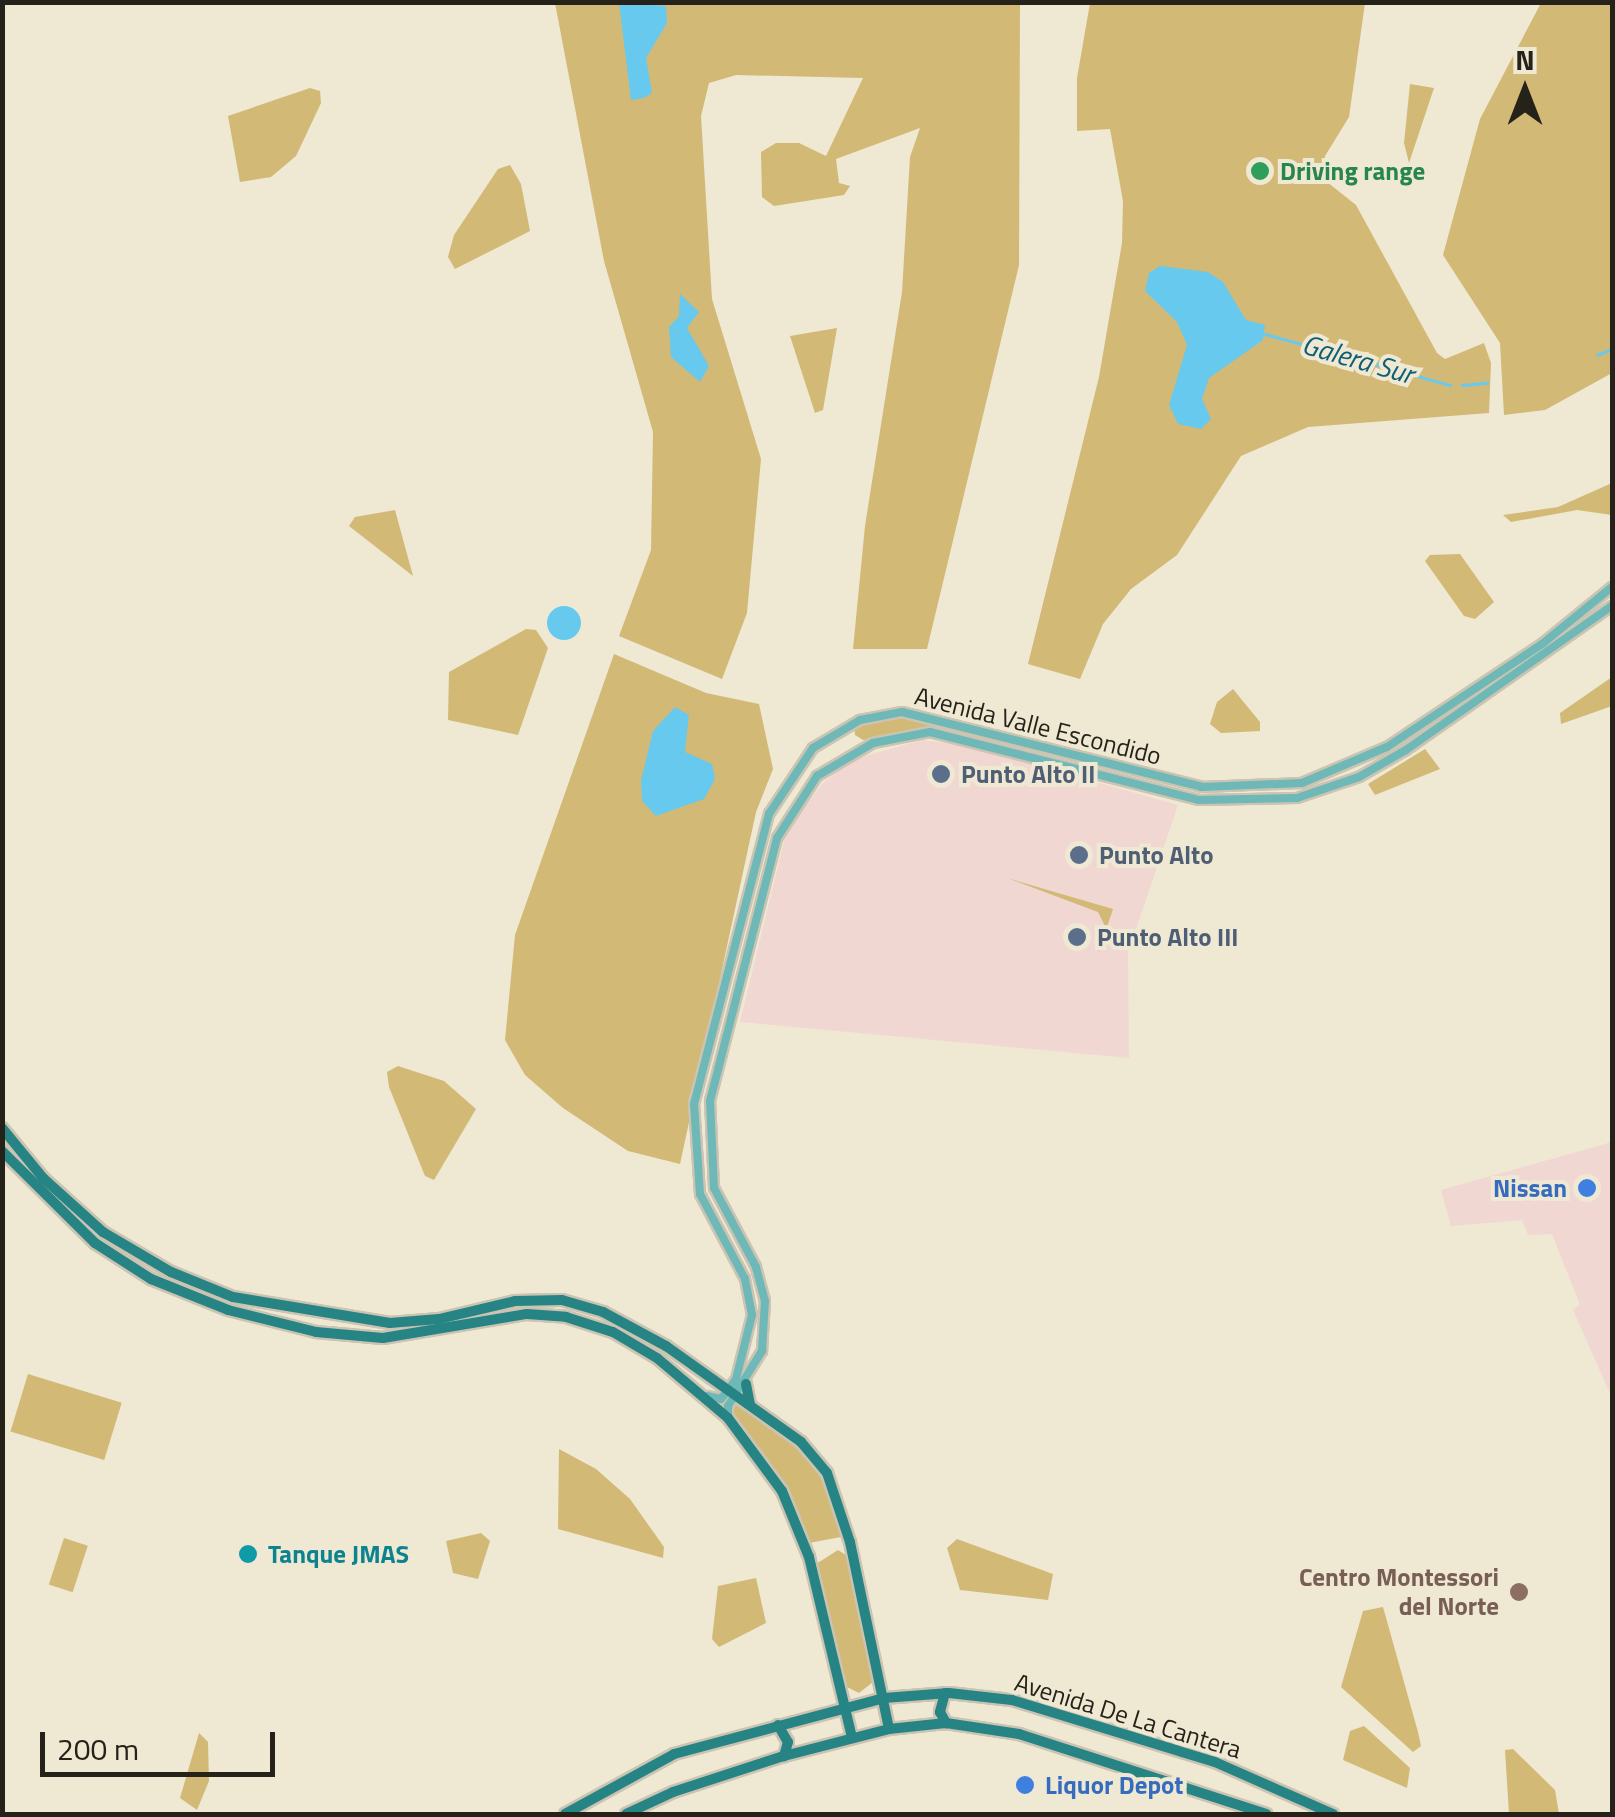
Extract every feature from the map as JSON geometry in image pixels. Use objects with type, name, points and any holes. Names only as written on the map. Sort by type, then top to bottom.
[{"type":"main road","points":[[2,1128],[68,1202],[132,1251],[212,1290],[300,1312],[406,1322],[515,1301],[562,1300],[634,1326],[716,1381],[801,1442],[833,1484],[890,1729]]},
{"type":"main road","points":[[2,1152],[50,1205],[114,1257],[191,1298],[269,1322],[384,1338],[527,1314],[566,1317],[613,1332],[707,1396],[728,1418],[794,1519],[823,1608],[852,1738]]},
{"type":"main road","points":[[269,1322],[300,1312]]},
{"type":"main road","points":[[746,1384],[750,1405]]},
{"type":"main road","points":[[944,1693],[940,1712],[946,1723]]},
{"type":"main road","name":"Avenida De La Cantera","points":[[565,1814],[654,1761],[844,1707],[884,1698],[944,1693],[1012,1700],[1215,1762],[1332,1814]]},
{"type":"main road","name":"Avenida De La Cantera","points":[[626,1814],[673,1792],[784,1756],[890,1729],[946,1723],[1019,1734],[1266,1814]]},
{"type":"main road","points":[[778,1725],[788,1742],[784,1756]]},
{"type":"street","name":"Avenida Valle Escondido","points":[[728,1418],[752,1329],[751,1301],[700,1194],[692,1122],[768,814],[813,748],[876,715],[918,713],[1202,786],[1262,788],[1325,777],[1368,758],[1480,686],[1612,586]]},
{"type":"street","name":"Avenida Valle Escondido","points":[[732,1392],[746,1384],[764,1341],[764,1292],[717,1197],[708,1132],[716,1074],[780,831],[817,776],[891,737],[945,733],[1199,800],[1257,803],[1317,793],[1406,750],[1612,606]]},
{"type":"street","points":[[1024,754],[1028,743]]},
{"type":"street","points":[[716,1381],[739,1372]]},
{"type":"street","points":[[707,1396],[722,1399],[732,1392]]},
{"type":"shaded area","points":[[555,3],[1020,3],[1019,265],[927,649],[853,649],[865,526],[902,292],[910,157],[920,128],[836,159],[839,183],[850,186],[844,195],[774,206],[762,197],[761,152],[776,143],[799,143],[826,156],[863,78],[736,75],[709,83],[701,116],[712,299],[761,459],[747,613],[722,679],[619,636],[651,550],[653,432],[604,261]]},
{"type":"shaded area","points":[[1090,3],[1365,3],[1349,117],[1325,156],[1322,178],[1356,205],[1437,353],[1445,359],[1484,343],[1491,363],[1489,413],[1308,427],[1241,456],[1177,555],[1131,589],[1103,624],[1080,679],[1028,664],[1099,377],[1122,243],[1123,201],[1110,129],[1077,131],[1077,78]]},
{"type":"shaded area","points":[[1541,3],[1612,3],[1612,373],[1545,410],[1504,415],[1500,343],[1443,255],[1480,119]]},
{"type":"shaded area","points":[[1410,84],[1434,88],[1409,163],[1404,143]]},
{"type":"shaded area","points":[[310,88],[320,91],[321,103],[296,156],[271,177],[240,182],[228,116]]},
{"type":"shaded area","points":[[510,165],[521,184],[530,231],[455,269],[448,257],[454,235],[498,169]]},
{"type":"shaded area","points":[[837,328],[823,410],[815,413],[790,336]]},
{"type":"shaded area","points":[[1612,483],[1612,515],[1577,510],[1511,522],[1503,515],[1558,507]]},
{"type":"shaded area","points":[[395,510],[413,576],[349,526],[355,517]]},
{"type":"shaded area","points":[[1460,554],[1494,602],[1475,619],[1464,616],[1425,561],[1430,555]]},
{"type":"shaded area","points":[[526,629],[536,630],[548,648],[518,735],[448,720],[449,672]]},
{"type":"shaded area","points":[[614,654],[706,693],[759,704],[773,769],[756,812],[680,1164],[628,1151],[563,1108],[525,1075],[505,1040],[515,935]]},
{"type":"shaded area","points":[[1612,677],[1612,706],[1561,724],[1560,713]]},
{"type":"shaded area","points":[[1233,689],[1260,722],[1260,731],[1221,733],[1210,724],[1217,702]]},
{"type":"shaded area","points":[[887,718],[922,719],[942,727],[863,740],[855,735],[854,726]]},
{"type":"shaded area","name":"Punto Alto","points":[[922,740],[966,745],[1178,805],[1128,953],[1129,1058],[740,1022],[787,829],[823,783],[851,760]]},
{"type":"shaded area","points":[[1425,749],[1440,769],[1375,795],[1368,784]]},
{"type":"shaded area","points":[[1007,878],[1113,909],[1098,954],[1105,926],[1098,912]]},
{"type":"shaded area","points":[[398,1066],[444,1081],[476,1109],[434,1180],[425,1176],[389,1087],[387,1072]]},
{"type":"shaded area","points":[[1612,1142],[1612,1398],[1573,1310],[1580,1305],[1552,1234],[1528,1235],[1522,1220],[1451,1226],[1441,1190]]},
{"type":"shaded area","points":[[28,1374],[122,1403],[104,1460],[10,1431]]},
{"type":"shaded area","points":[[740,1403],[808,1457],[833,1498],[841,1537],[809,1543],[781,1484],[731,1409]]},
{"type":"shaded area","points":[[559,1449],[596,1469],[630,1499],[664,1547],[663,1558],[558,1529]]},
{"type":"shaded area","points":[[481,1533],[490,1541],[478,1579],[453,1573],[446,1541]]},
{"type":"shaded area","points":[[64,1538],[88,1546],[73,1592],[49,1585]]},
{"type":"shaded area","points":[[957,1539],[1053,1574],[1048,1600],[960,1590],[947,1548]]},
{"type":"shaded area","points":[[838,1550],[846,1555],[873,1682],[859,1693],[845,1686],[816,1564]]},
{"type":"shaded area","points":[[756,1578],[766,1623],[719,1647],[712,1639],[718,1586]]},
{"type":"shaded area","points":[[1383,1607],[1421,1746],[1413,1752],[1341,1687],[1363,1611]]},
{"type":"shaded area","points":[[1364,1726],[1410,1768],[1407,1788],[1343,1760],[1350,1731]]},
{"type":"shaded area","points":[[199,1733],[208,1742],[209,1781],[197,1810],[180,1798]]},
{"type":"shaded area","points":[[1513,1749],[1555,1790],[1559,1814],[1509,1814],[1505,1750]]},
{"type":"water","points":[[619,3],[666,6],[667,23],[646,58],[652,93],[644,98],[631,100]]},
{"type":"water","points":[[1160,266],[1208,272],[1223,282],[1246,320],[1265,325],[1263,340],[1209,378],[1202,399],[1211,419],[1201,429],[1178,424],[1169,405],[1187,345],[1177,322],[1145,291],[1149,273]]},
{"type":"water","points":[[680,294],[699,312],[687,328],[709,366],[700,382],[671,357],[669,327],[679,316]]},
{"type":"water","points":[[564,606],[576,611],[581,623],[576,635],[564,640],[552,635],[547,623],[552,611]]},
{"type":"water","points":[[675,707],[689,715],[685,752],[712,764],[715,779],[704,799],[656,816],[642,801],[641,780],[653,731]]},
{"type":"waterway","name":"Galera Sur","points":[[1265,334],[1450,385]]},
{"type":"waterway","name":"Galera Sur","points":[[1597,355],[1612,349]]},
{"type":"waterway","name":"Galera Sur","points":[[1462,385],[1487,383]]},
{"type":"place","name":"Driving range","points":[[1260,171]]},
{"type":"place","name":"Punto Alto II","points":[[941,774]]},
{"type":"place","name":"Punto Alto","points":[[1079,855]]},
{"type":"place","name":"Punto Alto III","points":[[1077,937]]},
{"type":"place","name":"Nissan","points":[[1587,1188]]},
{"type":"place","name":"Tanque JMAS","points":[[248,1554]]},
{"type":"place","name":"Centro Montessori del Norte","points":[[1519,1592]]},
{"type":"place","name":"Liquor Depot","points":[[1025,1785]]}]
